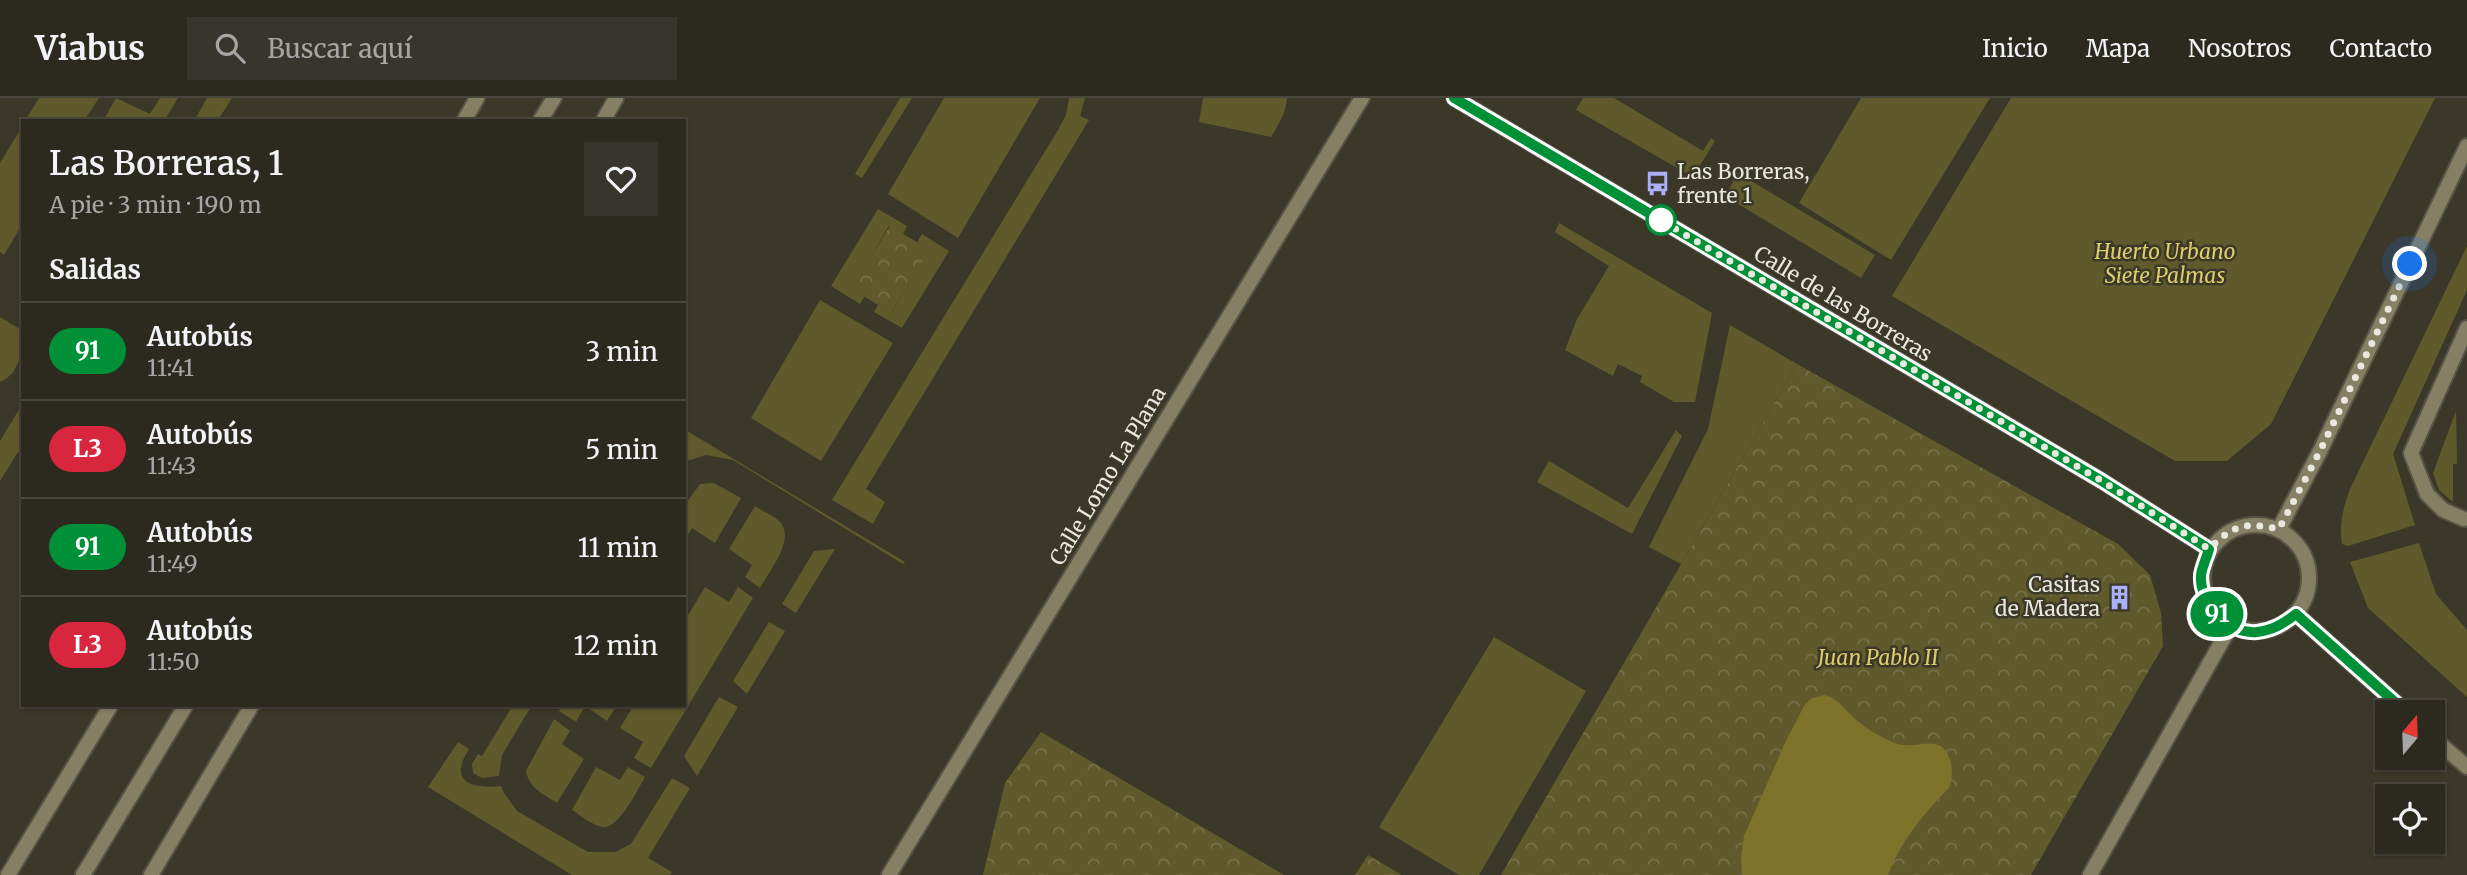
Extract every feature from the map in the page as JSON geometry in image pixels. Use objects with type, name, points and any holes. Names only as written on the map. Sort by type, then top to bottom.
[{"type":"street","points":[[465,119],[478,98]]},
{"type":"street","points":[[541,119],[554,98]]},
{"type":"street","points":[[604,119],[616,98]]},
{"type":"street","name":"Calle Lomo La Plana","points":[[889,875],[1362,98]]},
{"type":"street","name":"Calle de las Borreras","points":[[1454,98],[2102,481],[2209,549]]},
{"type":"street","points":[[2279,529],[2320,451],[2467,146]]},
{"type":"street","points":[[2464,519],[2443,510],[2427,494],[2411,453],[2467,328]]},
{"type":"street","points":[[2253,524],[2279,529],[2298,545],[2309,567],[2308,592],[2296,614],[2277,628],[2253,633],[2230,626],[2209,606],[2206,596],[2201,577],[2209,549],[2228,531],[2253,524]]},
{"type":"street","points":[[2296,614],[2393,700]]},
{"type":"street","points":[[2090,875],[2230,626]]},
{"type":"street","points":[[8,875],[110,707]]},
{"type":"street","points":[[83,875],[185,707]]},
{"type":"street","points":[[151,875],[251,707]]},
{"type":"street","points":[[2445,748],[2467,767]]},
{"type":"green space","points":[[39,98],[99,98],[85,119],[26,119]]},
{"type":"green space","points":[[116,98],[150,114],[160,98],[178,98],[165,119],[104,119]]},
{"type":"green space","points":[[207,98],[232,98],[221,119],[195,119]]},
{"type":"green space","points":[[900,98],[912,98],[862,178],[855,174]]},
{"type":"green space","points":[[944,98],[1040,98],[958,238],[888,194]]},
{"type":"green space","points":[[1069,98],[1085,98],[1080,116],[1089,120],[866,489],[885,502],[873,524],[832,500],[1058,130],[1066,115]]},
{"type":"green space","points":[[1203,98],[1287,98],[1284,114],[1271,137],[1199,122]]},
{"type":"green space","points":[[1583,98],[1614,98],[1703,151],[1711,138],[1715,141],[1693,177],[1576,110]]},
{"type":"green space","points":[[1861,98],[1990,98],[1891,260],[1799,203]]},
{"type":"green space","name":"Huerto Urbano Siete Palmas","points":[[2011,98],[2435,98],[2271,424],[2227,461],[2175,461],[1892,296]]},
{"type":"green space","points":[[21,128],[21,226],[4,255],[0,252],[0,163]]},
{"type":"green space","points":[[1738,173],[1875,255],[1861,278],[1725,196]]},
{"type":"green space","points":[[878,209],[907,226],[903,234],[889,226],[852,288],[865,296],[860,304],[831,286]]},
{"type":"green space","points":[[1559,223],[1712,313],[1695,402],[1674,402],[1640,382],[1642,376],[1618,364],[1613,376],[1565,350],[1577,319],[1609,266],[1555,232]]},
{"type":"green space","points":[[890,226],[930,250],[891,313],[851,288]]},
{"type":"green space","points":[[922,234],[949,251],[902,328],[874,312],[878,305],[892,312],[929,250],[917,242]]},
{"type":"green space","points":[[2467,246],[2467,290],[2393,454],[2415,525],[2348,546],[2342,544],[2342,516],[2350,489]]},
{"type":"green space","points":[[820,300],[893,343],[821,461],[751,418]]},
{"type":"green space","points":[[0,317],[21,330],[21,353],[12,373],[0,382]]},
{"type":"green space","points":[[1730,325],[1797,364],[1681,564],[1649,547],[1708,429]]},
{"type":"green space","name":"Juan Pablo II","points":[[1797,364],[2118,544],[2150,575],[2161,613],[2163,646],[2031,875],[1501,875]]},
{"type":"green space","points":[[21,406],[21,453],[18,452],[0,481],[0,441]]},
{"type":"green space","points":[[2456,411],[2457,464],[2453,464],[2453,502],[2439,490],[2433,473]]},
{"type":"green space","points":[[686,430],[905,562],[903,564],[733,460],[706,455],[686,461]]},
{"type":"green space","points":[[1676,430],[1682,436],[1632,534],[1537,482],[1549,461],[1628,508]]},
{"type":"green space","points":[[714,483],[741,498],[715,543],[692,528],[686,538],[686,503],[700,484]]},
{"type":"green space","points":[[755,506],[779,521],[785,536],[780,555],[760,588],[745,577],[752,565],[729,549]]},
{"type":"green space","points":[[2419,543],[2436,594],[2467,630],[2467,697],[2368,608],[2350,562]]},
{"type":"green space","points":[[835,549],[796,613],[782,604],[814,551]]},
{"type":"green space","points":[[705,587],[729,602],[738,587],[753,598],[651,768],[634,758],[643,742],[620,728],[633,707],[686,707],[686,619]]},
{"type":"green space","points":[[769,622],[785,631],[747,694],[733,681]]},
{"type":"green space","points":[[1494,637],[1586,691],[1479,875],[1459,875],[1379,827]]},
{"type":"green space","points":[[719,697],[738,707],[697,776],[684,756]]},
{"type":"green space","points":[[512,707],[531,707],[502,755],[499,776],[482,778],[473,773],[472,764],[478,754],[482,756]]},
{"type":"green space","points":[[562,707],[584,707],[576,722],[559,711]]},
{"type":"green space","points":[[586,707],[616,707],[607,721]]},
{"type":"green space","points":[[554,719],[570,731],[562,744],[584,759],[557,803],[533,786],[526,771]]},
{"type":"green space","points":[[1041,732],[1284,875],[983,875],[1005,783]]},
{"type":"green space","points":[[458,742],[469,749],[461,769],[466,781],[480,786],[501,786],[517,811],[588,852],[615,852],[631,844],[672,778],[690,788],[648,858],[672,872],[670,875],[572,875],[428,787]]},
{"type":"green space","points":[[596,767],[620,780],[628,767],[645,777],[621,816],[615,822],[602,827],[572,810]]},
{"type":"green space","points":[[1368,855],[1402,875],[1355,875]]},
{"type":"shaded area","points":[[1824,695],[1837,701],[1857,721],[1890,741],[1901,745],[1932,744],[1942,747],[1952,766],[1949,788],[1914,828],[1888,875],[1742,875],[1744,836],[1786,741],[1805,704],[1812,698]]},
{"type":"bus line","name":"91","points":[[1454,98],[2102,481],[2209,549],[2201,577],[2209,606],[2230,626],[2253,633],[2277,628],[2296,614],[2393,700]]},
{"type":"place","name":"Las Borreras, frente 1","points":[[1657,184]]},
{"type":"place","name":"Casitas de Madera","points":[[2120,597]]},
{"type":"route","points":[[1661,220],[1652,215],[2102,481],[2209,549],[2228,531],[2253,524],[2279,529],[2320,451],[2410,264]]}]
